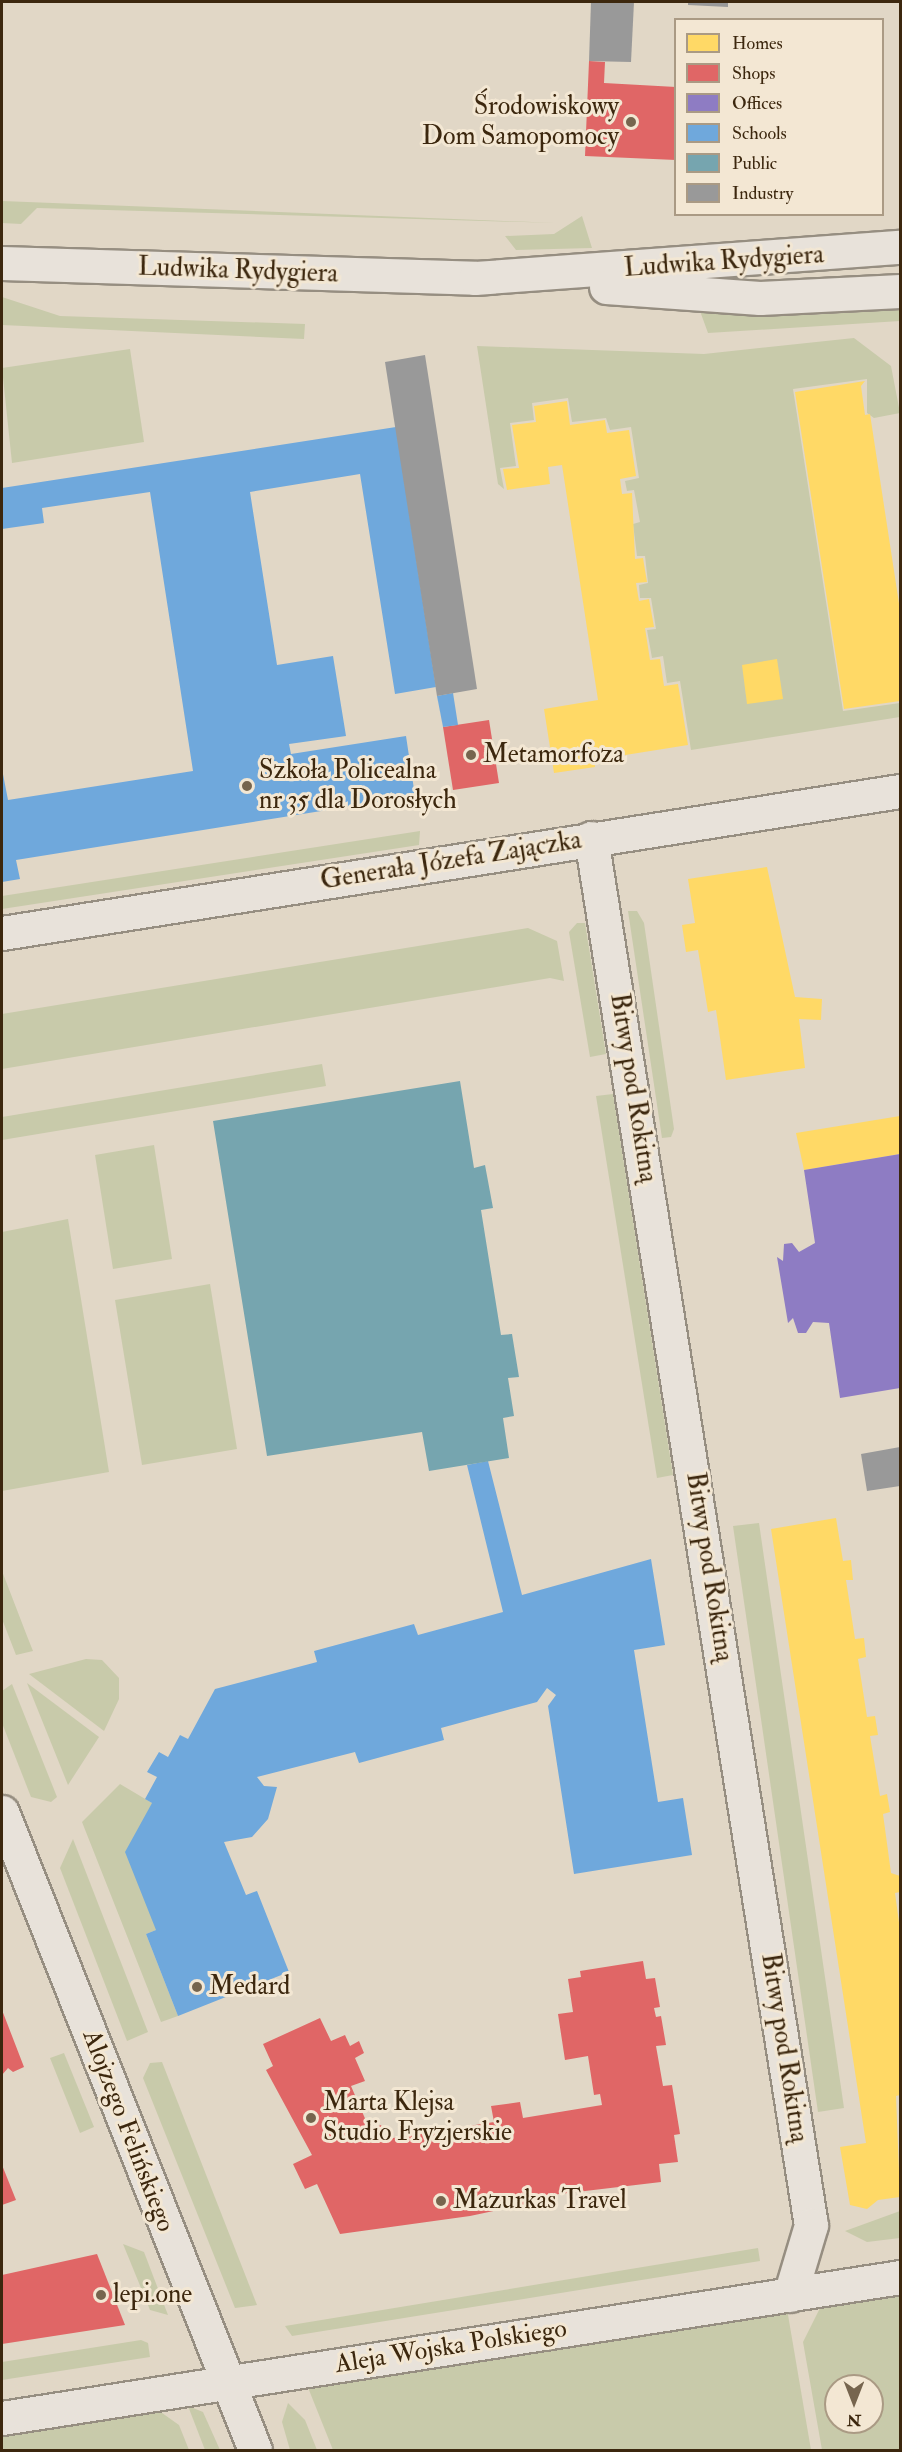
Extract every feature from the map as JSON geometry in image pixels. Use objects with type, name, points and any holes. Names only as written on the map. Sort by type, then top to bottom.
[{"type":"street","name":"Ludwika Rydygiera","points":[[475,278],[898,248]]},
{"type":"street","points":[[898,248],[900,291]]},
{"type":"street","name":"Ludwika Rydygiera","points":[[2,263],[475,278],[760,298],[900,291]]},
{"type":"street","name":"Generała Józefa Zajączka","points":[[2,933],[900,790]]},
{"type":"street","name":"Bitwy pod Rokitną","points":[[591,838],[811,2225],[790,2295]]},
{"type":"street","name":"Alojzego Felińskiego","points":[[2,1812],[255,2451]]},
{"type":"street","name":"Aleja Wojska Polskiego","points":[[2,2418],[900,2277]]},
{"type":"green space","points":[[2,201],[556,223],[37,208],[21,224],[2,223]]},
{"type":"green space","points":[[582,216],[592,248],[516,250],[505,236],[554,234]]},
{"type":"green space","points":[[2,297],[60,316],[305,324],[304,339],[2,325]]},
{"type":"green space","points":[[900,310],[900,321],[708,333],[700,311],[805,315]]},
{"type":"green space","points":[[854,338],[891,366],[900,413],[874,418],[867,413],[867,379],[793,389],[843,711],[900,703],[900,717],[691,750],[680,681],[667,683],[663,656],[652,658],[647,630],[656,629],[651,598],[640,598],[639,585],[648,583],[645,556],[637,556],[633,524],[640,522],[634,490],[627,491],[625,481],[639,478],[631,427],[610,430],[606,418],[572,422],[568,398],[532,403],[534,420],[510,423],[516,466],[500,468],[504,489],[498,484],[477,346],[704,354]]},
{"type":"green space","points":[[130,349],[144,442],[12,463],[2,368]]},
{"type":"green space","points":[[420,831],[419,845],[2,909],[2,896]]},
{"type":"green space","points":[[628,911],[637,911],[644,923],[674,1129],[671,1137],[662,1138]]},
{"type":"green space","points":[[577,923],[585,923],[606,1054],[590,1057],[569,932]]},
{"type":"green space","points":[[528,928],[557,941],[564,981],[550,978],[2,1069],[2,1014]]},
{"type":"green space","points":[[322,1064],[326,1086],[2,1140],[2,1117]]},
{"type":"green space","points":[[613,1094],[673,1475],[657,1478],[596,1096]]},
{"type":"green space","points":[[154,1145],[172,1259],[113,1269],[95,1155]]},
{"type":"green space","points":[[68,1219],[109,1472],[2,1491],[2,1232]]},
{"type":"green space","points":[[210,1284],[237,1449],[142,1465],[115,1300]]},
{"type":"green space","points":[[759,1523],[844,2108],[818,2112],[733,1526]]},
{"type":"green space","points":[[2,1571],[33,1651],[16,1655],[2,1619]]},
{"type":"green space","points":[[86,1659],[102,1660],[119,1678],[119,1699],[104,1731],[29,1674]]},
{"type":"green space","points":[[27,1683],[99,1737],[68,1785]]},
{"type":"green space","points":[[12,1684],[57,1797],[51,1802],[31,1797],[2,1723],[2,1691]]},
{"type":"green space","points":[[120,1784],[152,1803],[156,1930],[146,1934],[178,2016],[161,2022],[82,1822]]},
{"type":"green space","points":[[73,1839],[148,2032],[127,2041],[60,1868]]},
{"type":"green space","points":[[64,2053],[94,2127],[80,2133],[50,2058]]},
{"type":"green space","points":[[162,2062],[257,2305],[235,2308],[143,2078],[150,2063]]},
{"type":"green space","points":[[900,2211],[900,2238],[867,2242],[845,2231]]},
{"type":"green space","points":[[123,2244],[144,2252],[168,2315],[150,2310]]},
{"type":"green space","points":[[758,2248],[760,2261],[292,2336],[285,2326]]},
{"type":"green space","points":[[900,2292],[900,2449],[822,2450],[803,2342],[822,2304]]},
{"type":"green space","points":[[787,2309],[811,2450],[333,2450],[307,2385]]},
{"type":"green space","points":[[141,2340],[148,2343],[150,2357],[2,2380],[2,2362]]},
{"type":"green space","points":[[288,2403],[305,2420],[317,2450],[290,2450],[282,2422]]},
{"type":"green space","points":[[188,2406],[203,2412],[220,2450],[205,2450]]},
{"type":"green space","points":[[155,2408],[179,2425],[189,2450],[2,2450],[2,2432]]},
{"type":"building: Homes","points":[[865,381],[861,386],[865,415],[870,414],[900,610],[900,701],[844,709],[795,392]]},
{"type":"building: Homes","points":[[567,401],[570,425],[605,420],[607,433],[629,430],[636,476],[620,479],[622,494],[632,493],[635,559],[643,558],[647,582],[636,583],[639,601],[649,599],[654,627],[645,628],[650,660],[660,659],[664,686],[678,684],[688,745],[594,760],[595,767],[554,773],[544,709],[598,700],[562,465],[548,467],[550,484],[507,490],[503,469],[519,468],[512,425],[536,422],[534,406]]},
{"type":"building: Homes","points":[[777,659],[783,699],[747,704],[742,665]]},
{"type":"building: Homes","points":[[767,867],[795,997],[822,999],[821,1020],[799,1019],[805,1068],[726,1080],[716,1010],[708,1012],[698,950],[686,952],[682,925],[695,923],[688,879]]},
{"type":"building: Homes","points":[[900,1116],[900,1154],[804,1170],[796,1133]]},
{"type":"building: Homes","points":[[836,1518],[843,1561],[851,1560],[853,1580],[846,1580],[855,1639],[864,1638],[866,1657],[858,1659],[867,1717],[875,1716],[878,1735],[870,1736],[880,1796],[887,1794],[890,1812],[883,1814],[891,1873],[900,1876],[900,1892],[895,1893],[900,1930],[900,2095],[896,2096],[900,2197],[878,2200],[867,2209],[850,2205],[840,2147],[866,2143],[771,1529]]},
{"type":"building: Shops","name":"Środowiskowy Dom Samopomocy","points":[[589,61],[605,62],[604,83],[674,87],[674,160],[585,156]]},
{"type":"building: Shops","name":"Metamorfoza","points":[[489,720],[499,783],[453,790],[443,727]]},
{"type":"building: Shops","points":[[643,1961],[646,1979],[655,1978],[660,2007],[654,2008],[656,2017],[661,2016],[666,2045],[656,2046],[663,2086],[672,2085],[680,2134],[674,2135],[678,2162],[659,2164],[661,2182],[526,2198],[527,2204],[470,2216],[340,2234],[317,2184],[305,2189],[293,2164],[312,2155],[266,2070],[273,2066],[263,2044],[320,2018],[331,2041],[345,2035],[350,2046],[359,2041],[364,2053],[355,2058],[365,2081],[351,2086],[370,2130],[381,2125],[387,2139],[494,2122],[491,2106],[520,2102],[523,2118],[602,2105],[600,2094],[594,2095],[588,2056],[565,2060],[558,2014],[573,2012],[568,1979],[581,1977],[580,1971]]},
{"type":"building: Shops","points":[[2,2010],[24,2067],[13,2072],[8,2068],[2,2075]]},
{"type":"building: Shops","points":[[2,2165],[16,2200],[2,2205]]},
{"type":"building: Shops","points":[[97,2254],[125,2325],[2,2344],[2,2275]]},
{"type":"building: Offices","points":[[900,1154],[900,1388],[840,1398],[829,1323],[813,1322],[806,1333],[798,1333],[793,1318],[788,1323],[777,1257],[783,1261],[784,1244],[792,1243],[799,1252],[815,1243],[804,1170]]},
{"type":"building: Schools","points":[[396,427],[436,687],[395,694],[360,474],[250,492],[277,665],[333,656],[346,736],[289,744],[291,754],[406,736],[415,796],[16,860],[20,879],[2,882],[2,769],[8,800],[193,771],[150,492],[42,508],[44,523],[2,529],[2,488]]},
{"type":"building: Schools","points":[[453,693],[458,725],[443,727],[437,696]]},
{"type":"building: Schools","points":[[488,1461],[522,1595],[651,1559],[665,1645],[634,1650],[658,1802],[683,1798],[692,1855],[574,1874],[548,1706],[556,1695],[547,1688],[537,1702],[441,1728],[444,1740],[359,1763],[355,1752],[257,1777],[264,1786],[277,1787],[268,1819],[252,1837],[224,1842],[246,1895],[257,1891],[289,1972],[178,2016],[146,1934],[156,1930],[125,1852],[152,1803],[145,1799],[157,1777],[147,1772],[159,1752],[168,1757],[180,1735],[188,1739],[215,1689],[317,1662],[314,1651],[414,1624],[418,1635],[503,1612],[467,1465]]},
{"type":"building: Public","points":[[460,1081],[474,1168],[485,1165],[493,1208],[481,1210],[501,1335],[512,1334],[519,1377],[508,1378],[514,1416],[503,1418],[509,1458],[429,1471],[422,1432],[267,1456],[213,1121]]},
{"type":"building: Industry","points":[[591,2],[634,2],[631,62],[589,61]]},
{"type":"building: Industry","points":[[688,2],[728,2],[728,7],[688,5]]},
{"type":"building: Industry","points":[[425,355],[477,689],[437,696],[385,362]]},
{"type":"building: Industry","points":[[900,1447],[900,1486],[867,1491],[861,1454]]},
{"type":"place","name":"Środowiskowy Dom Samopomocy","points":[[631,122]]},
{"type":"place","name":"Metamorfoza","points":[[471,755]]},
{"type":"place","name":"Szkoła Policealna nr 35 dla Dorosłych","points":[[247,786]]},
{"type":"place","name":"Medard","points":[[197,1987]]},
{"type":"place","name":"Marta Klejsa Studio Fryzjerskie","points":[[311,2118]]},
{"type":"place","name":"Mazurkas Travel","points":[[441,2201]]},
{"type":"place","name":"lepi.one","points":[[101,2295]]}]
